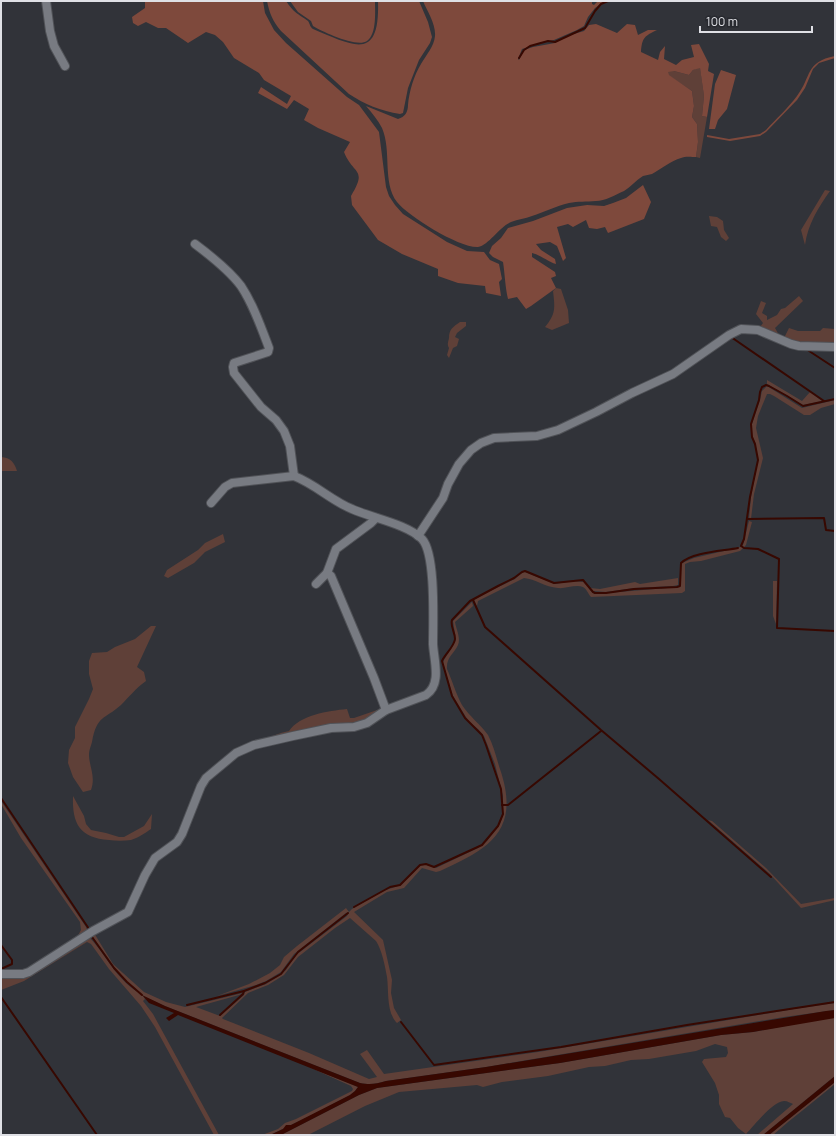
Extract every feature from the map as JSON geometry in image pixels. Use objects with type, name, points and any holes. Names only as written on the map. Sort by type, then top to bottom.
[{"type":"street","points":[[46,1],[50,31],[54,46],[65,66]]},
{"type":"street","points":[[196,244],[211,256],[241,287],[259,321],[269,348],[268,352],[234,364],[234,373],[261,407],[276,420],[284,431],[290,446],[294,476]]},
{"type":"street","points":[[418,536],[443,498],[448,484],[460,464],[471,450],[481,443],[494,438],[537,436],[558,430],[673,374],[741,329],[758,330],[799,346],[835,347]]},
{"type":"street","points":[[1,974],[23,974],[29,972],[93,931],[128,912],[145,875],[155,858],[177,842],[182,834],[201,786],[206,778],[236,753],[254,745],[293,736],[331,728],[354,727],[367,723],[386,710],[426,695],[431,692],[434,687],[436,680],[430,558],[422,539],[407,530],[352,509],[324,494],[302,479],[294,476],[232,483],[225,487],[211,503]]},
{"type":"street","points":[[316,584],[327,573],[336,549],[376,518]]},
{"type":"street","points":[[327,573],[331,576],[386,710]]},
{"type":"shaded area","points":[[145,1],[263,1],[265,13],[274,30],[286,43],[347,97],[359,105],[379,132],[386,187],[389,196],[395,205],[403,214],[447,242],[467,251],[484,252],[490,260],[499,264],[502,279],[499,282],[501,296],[486,293],[485,286],[458,283],[438,276],[438,269],[402,254],[378,240],[352,205],[351,196],[356,187],[359,176],[344,152],[350,142],[304,120],[309,109],[294,100],[287,109],[258,93],[261,87],[287,104],[291,96],[264,80],[259,73],[234,58],[223,42],[215,35],[206,32],[188,43],[166,28],[158,28],[146,22],[138,26],[133,23],[132,17],[145,8]]},
{"type":"shaded area","points":[[267,1],[286,1],[298,14],[308,21],[313,29],[352,44],[362,44],[369,41],[374,34],[377,20],[378,1],[419,1],[428,22],[432,37],[430,43],[419,60],[408,88],[403,113],[393,113],[379,109],[349,94],[281,31],[272,17]]},
{"type":"shaded area","points":[[290,1],[375,1],[374,28],[370,38],[367,41],[362,43],[348,41],[313,26],[311,21],[298,12]]},
{"type":"shaded area","points":[[423,1],[592,1],[592,4],[594,5],[598,1],[605,1],[595,8],[588,17],[584,26],[554,40],[522,49],[518,59],[519,60],[524,50],[555,43],[567,36],[584,31],[589,25],[596,24],[617,33],[627,24],[635,25],[638,35],[648,30],[657,30],[643,40],[641,52],[658,60],[660,52],[665,46],[664,59],[676,65],[682,60],[694,57],[691,45],[699,44],[709,64],[708,71],[714,74],[707,117],[702,116],[704,96],[700,68],[693,70],[689,75],[674,71],[668,72],[669,75],[692,91],[694,106],[692,117],[697,124],[698,142],[696,157],[684,157],[677,159],[652,174],[643,176],[629,188],[606,199],[599,201],[569,203],[511,222],[482,246],[470,246],[434,230],[422,223],[403,208],[392,194],[388,176],[385,137],[382,128],[366,106],[398,119],[403,117],[407,112],[409,95],[414,78],[418,68],[431,47],[435,36],[433,22]]},
{"type":"shaded area","points":[[835,56],[835,58],[819,63],[813,69],[805,88],[797,100],[766,132],[760,136],[730,141],[707,137],[707,135],[729,139],[760,134],[766,130],[797,96],[814,66],[825,59]]},
{"type":"shaded area","points":[[700,67],[704,96],[702,116],[707,117],[700,158],[696,157],[698,142],[697,124],[692,117],[694,106],[692,91],[668,75],[668,71],[689,75],[693,70]]},
{"type":"shaded area","points":[[721,70],[736,75],[727,109],[718,120],[715,129],[709,129],[715,84]]},
{"type":"shaded area","points":[[643,185],[651,202],[644,219],[608,233],[605,227],[597,229],[589,228],[586,220],[573,227],[568,224],[557,227],[566,258],[563,261],[557,246],[550,242],[536,244],[541,250],[555,259],[556,264],[532,253],[532,257],[555,272],[556,276],[551,278],[556,288],[526,309],[517,297],[508,299],[503,262],[493,257],[489,253],[492,246],[501,238],[508,228],[533,221],[567,208],[587,205],[604,206],[626,198]]},
{"type":"shaded area","points":[[825,190],[830,191],[814,216],[808,230],[805,245],[801,230]]},
{"type":"shaded area","points":[[709,216],[717,217],[723,221],[724,230],[729,238],[726,241],[721,237],[717,227],[711,226]]},
{"type":"shaded area","points":[[556,288],[561,289],[568,310],[569,323],[552,330],[545,327],[553,314],[553,291]]},
{"type":"shaded area","points":[[799,296],[803,301],[775,328],[779,335],[760,327],[763,323],[756,314],[761,301],[766,303],[762,313],[767,316],[767,320],[777,315],[781,309],[785,308]]},
{"type":"shaded area","points":[[460,322],[466,322],[466,326],[457,333],[455,337],[459,339],[457,346],[453,348],[449,358],[447,355],[450,332],[453,327]]},
{"type":"shaded area","points":[[789,328],[798,331],[820,331],[823,328],[835,329],[835,342],[800,342],[784,338]]},
{"type":"shaded area","points":[[767,380],[802,401],[810,392],[822,401],[803,405],[767,384]]},
{"type":"shaded area","points":[[767,386],[802,408],[835,400],[835,404],[821,408],[810,415],[804,415],[774,396],[767,394],[758,416],[756,428],[763,458],[754,494],[751,519],[749,519],[751,497],[758,460],[755,442],[752,436],[752,424],[762,391]]},
{"type":"shaded area","points":[[1,457],[12,461],[17,471],[1,471]]},
{"type":"shaded area","points":[[749,521],[752,522],[746,545],[740,551],[685,564],[685,591],[682,593],[591,597],[586,589],[580,586],[561,588],[553,587],[524,578],[478,601],[477,606],[474,600],[515,579],[523,572],[555,584],[573,581],[584,582],[595,594],[679,587],[681,585],[680,571],[682,563],[694,558],[741,547],[743,545]]},
{"type":"shaded area","points":[[223,534],[225,542],[205,552],[194,563],[168,578],[164,576],[167,570],[198,550],[205,543]]},
{"type":"shaded area","points":[[678,578],[678,585],[673,586],[634,588],[606,592],[593,591],[590,588],[600,589],[635,582],[640,584]]},
{"type":"shaded area","points":[[773,581],[777,581],[776,624],[773,616]]},
{"type":"shaded area","points":[[472,602],[473,606],[455,622],[459,642],[448,661],[447,669],[462,705],[485,731],[490,739],[506,793],[506,810],[503,824],[496,836],[472,855],[440,871],[436,872],[422,868],[404,888],[387,892],[354,912],[383,940],[392,980],[391,993],[394,1008],[401,1020],[397,1023],[391,1013],[388,983],[383,958],[376,941],[350,918],[298,957],[284,975],[268,985],[248,993],[222,1018],[369,1079],[377,1077],[360,1054],[367,1050],[384,1074],[538,1052],[835,1003],[835,1010],[784,1017],[486,1067],[370,1084],[360,1083],[143,996],[145,999],[143,1001],[153,1014],[219,1135],[214,1135],[155,1027],[141,1006],[109,969],[91,944],[87,942],[24,981],[1,990],[1,976],[17,975],[87,938],[90,938],[124,981],[138,992],[115,968],[93,937],[92,934],[94,933],[113,964],[144,992],[166,1002],[185,1007],[243,993],[196,1007],[220,1016],[244,995],[245,992],[266,984],[279,976],[286,970],[296,955],[347,916],[349,912],[383,891],[401,885],[421,865],[424,864],[436,868],[478,848],[487,841],[500,824],[503,815],[503,796],[495,764],[484,736],[469,722],[453,696],[443,663],[456,640],[453,621]]},
{"type":"shaded area","points":[[151,626],[156,626],[137,667],[144,672],[146,681],[121,705],[102,719],[96,727],[89,752],[93,776],[91,790],[83,792],[73,777],[68,763],[69,750],[75,738],[75,727],[93,689],[89,674],[89,661],[92,653],[107,652],[135,639]]},
{"type":"shaded area","points":[[383,708],[365,721],[260,741],[289,731],[300,721],[315,715],[347,709],[350,718],[354,718]]},
{"type":"shaded area","points":[[73,796],[84,816],[86,824],[91,830],[124,837],[144,826],[152,814],[151,829],[131,840],[120,841],[99,839],[91,836],[85,833],[76,822]]},
{"type":"shaded area","points":[[1,801],[86,927],[88,932],[75,941],[81,930],[80,922],[21,838],[1,804]]},
{"type":"shaded area","points":[[708,820],[712,821],[766,868],[801,904],[835,898],[835,900],[801,908],[769,873]]},
{"type":"shaded area","points":[[346,908],[349,912],[294,954],[281,972],[256,985],[217,996],[249,984],[270,973],[280,965],[284,957]]},
{"type":"shaded area","points":[[142,995],[165,1006],[360,1083],[367,1084],[486,1067],[826,1011],[835,1010],[835,1018],[753,1032],[721,1035],[560,1063],[377,1088],[359,1095],[281,1135],[270,1135],[283,1129],[286,1125],[291,1125],[350,1095],[358,1087],[178,1015],[169,1021],[166,1018],[174,1013],[149,1003]]},
{"type":"shaded area","points":[[835,1018],[835,1076],[763,1135],[757,1135],[793,1104],[784,1101],[774,1105],[746,1134],[738,1128],[730,1118],[725,1117],[719,1104],[719,1095],[715,1083],[702,1062],[704,1059],[726,1057],[728,1053],[727,1047],[715,1044],[696,1051],[649,1059],[631,1060],[605,1066],[589,1067],[548,1076],[502,1082],[483,1087],[477,1085],[399,1092],[365,1106],[308,1135],[281,1135],[359,1095],[377,1088],[560,1063],[721,1035],[753,1032]]},
{"type":"shaded area","points":[[309,1067],[358,1087],[350,1095],[314,1114],[270,1135],[262,1135],[278,1129],[285,1123],[352,1091],[353,1089],[351,1086]]},
{"type":"shaded area","points":[[835,1076],[835,1082],[769,1135],[763,1135]]},
{"type":"shaded area","points":[[835,1082],[835,1084],[773,1135],[769,1135]]},
{"type":"waterway","points":[[519,58],[524,50],[530,46],[548,41],[555,42],[585,28],[595,11],[601,4],[608,1]]},
{"type":"waterway","points":[[731,337],[824,401]]},
{"type":"waterway","points":[[806,349],[835,368]]},
{"type":"waterway","points":[[835,399],[803,406],[769,386],[766,385],[762,387],[751,424],[752,437],[758,460],[750,497],[744,539],[741,546],[744,548],[758,549],[779,559],[777,628],[835,631]]},
{"type":"waterway","points":[[747,519],[824,518],[826,530],[835,531]]},
{"type":"waterway","points":[[354,907],[390,887],[400,885],[420,865],[426,864],[434,867],[482,845],[498,826],[503,814],[501,789],[486,745],[482,735],[465,718],[452,696],[442,661],[453,645],[455,639],[452,620],[470,601],[525,571],[554,583],[583,580],[595,593],[677,587],[680,586],[681,563],[686,559],[708,552],[738,548]]},
{"type":"waterway","points":[[473,600],[485,627],[601,730],[771,877]]},
{"type":"waterway","points":[[502,805],[508,805],[601,731]]},
{"type":"waterway","points":[[1,798],[89,929]]},
{"type":"waterway","points":[[187,1005],[244,991],[265,983],[281,974],[298,952],[348,913]]},
{"type":"waterway","points":[[92,937],[114,968],[142,995]]},
{"type":"waterway","points":[[1,945],[12,960],[12,964],[1,969]]},
{"type":"waterway","points":[[220,1015],[243,994],[244,991]]},
{"type":"waterway","points":[[1,997],[97,1135]]},
{"type":"waterway","points":[[401,1022],[434,1065],[561,1047],[687,1025],[835,1002]]}]
